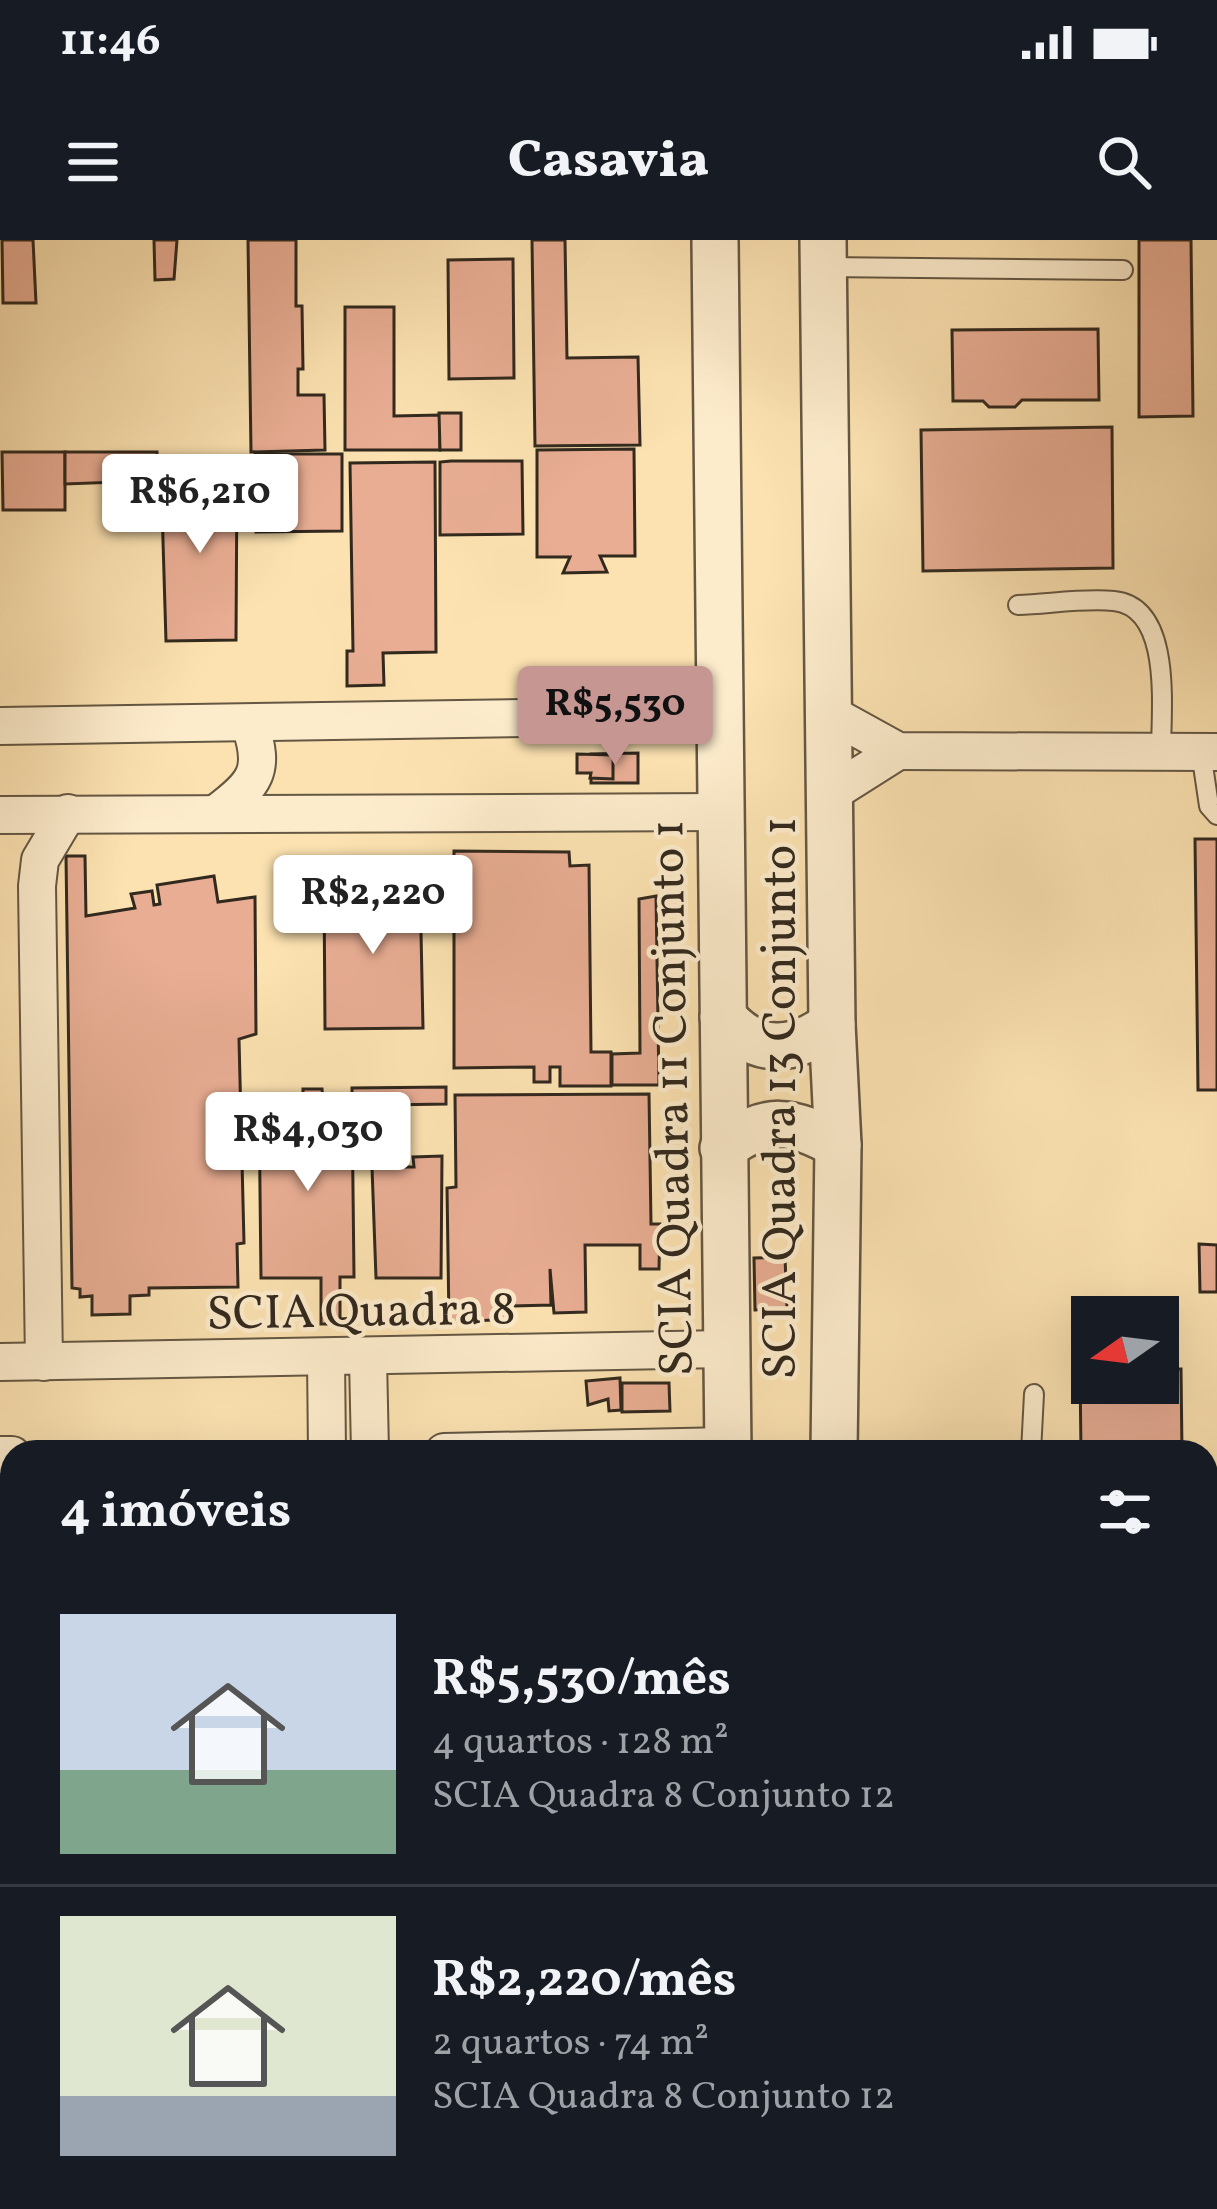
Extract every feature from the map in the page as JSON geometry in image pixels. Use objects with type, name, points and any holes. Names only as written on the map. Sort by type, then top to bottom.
[{"type":"street","name":"SCIA Quadra 11 Conjunto 1","points":[[715,240],[728,1440]]},
{"type":"street","name":"SCIA Quadra 13 Conjunto 1","points":[[823,254],[832,1024],[838,1145],[834,1440]]},
{"type":"street","points":[[829,712],[898,751],[1209,752]]},
{"type":"street","points":[[0,726],[721,715]]},
{"type":"street","points":[[218,812],[255,777],[259,750],[250,725]]},
{"type":"street","points":[[830,794],[898,751]]},
{"type":"street","points":[[0,814],[721,812]]},
{"type":"street","points":[[44,1362],[37,886],[40,860],[50,836],[68,813]]},
{"type":"street","points":[[723,1017],[740,1037],[761,1045],[789,1046],[812,1039],[832,1024]]},
{"type":"street","points":[[723,1148],[749,1129],[773,1123],[806,1128],[838,1145]]},
{"type":"street","name":"SCIA Quadra 8","points":[[0,1362],[725,1349]]},
{"type":"street","points":[[326,1358],[327,1440]]},
{"type":"street","points":[[368,1358],[370,1440]]},
{"type":"lane","points":[[823,254],[1123,270]]},
{"type":"lane","points":[[1018,605],[1118,601],[1140,613],[1155,637],[1162,675],[1161,752]]},
{"type":"lane","points":[[1209,752],[1209,806],[1217,815]]},
{"type":"lane","points":[[1032,1440],[1034,1394]]},
{"type":"building","points":[[2,240],[33,240],[36,303],[3,303]]},
{"type":"building","points":[[154,240],[177,240],[174,279],[155,280]]},
{"type":"building","points":[[248,240],[296,240],[303,369],[298,369],[298,395],[324,395],[325,450],[251,452]]},
{"type":"building","points":[[532,240],[565,240],[567,358],[638,357],[640,445],[535,446]]},
{"type":"building","points":[[1139,240],[1191,240],[1193,416],[1139,417]]},
{"type":"building","points":[[513,259],[514,378],[449,379],[448,260]]},
{"type":"building","points":[[345,307],[394,307],[394,416],[440,415],[440,450],[345,450]]},
{"type":"building","points":[[1098,329],[1099,400],[1022,400],[1015,407],[953,401],[952,330]]},
{"type":"building","points":[[439,413],[461,413],[461,450],[440,450]]},
{"type":"building","points":[[1112,427],[1113,568],[923,571],[921,430]]},
{"type":"building","points":[[634,449],[635,556],[600,556],[607,572],[563,573],[570,557],[537,557],[537,450]]},
{"type":"building","points":[[2,452],[65,452],[65,510],[3,510]]},
{"type":"building","points":[[65,452],[157,452],[156,496],[118,495],[118,482],[65,484]]},
{"type":"building","points":[[255,454],[342,454],[342,531],[256,532]]},
{"type":"building","points":[[522,461],[523,534],[440,535],[440,462]]},
{"type":"building","points":[[435,462],[436,652],[383,653],[384,685],[347,686],[347,651],[353,651],[350,463]]},
{"type":"building","points":[[237,473],[236,640],[166,641],[161,474]]},
{"type":"building","points":[[638,753],[638,783],[591,783],[591,754]]},
{"type":"building","points":[[577,754],[613,755],[613,779],[577,773]]},
{"type":"building","points":[[1195,839],[1217,839],[1217,1090],[1198,1090]]},
{"type":"building","points":[[454,851],[569,852],[570,866],[589,865],[591,1052],[611,1052],[611,1086],[560,1086],[560,1067],[550,1067],[550,1082],[534,1082],[534,1067],[454,1068]]},
{"type":"building","points":[[66,856],[85,856],[86,916],[135,908],[131,894],[152,891],[154,905],[160,904],[157,885],[214,876],[218,902],[255,897],[256,1034],[239,1039],[244,1243],[237,1244],[238,1287],[149,1288],[149,1295],[130,1296],[130,1314],[92,1315],[92,1296],[80,1297],[80,1289],[72,1288]]},
{"type":"building","points":[[324,882],[373,882],[373,915],[381,915],[381,884],[420,884],[423,1028],[325,1029]]},
{"type":"building","points":[[656,896],[659,1085],[612,1085],[612,1054],[640,1053],[639,899]]},
{"type":"building","points":[[446,1087],[446,1104],[386,1105],[387,1118],[352,1118],[352,1088]]},
{"type":"building","points":[[303,1089],[322,1089],[323,1101],[352,1101],[354,1277],[340,1277],[340,1319],[355,1318],[355,1324],[321,1324],[321,1278],[261,1278],[259,1101],[303,1101]]},
{"type":"building","points":[[649,1094],[651,1224],[660,1224],[659,1269],[640,1269],[640,1245],[585,1245],[586,1312],[554,1313],[550,1269],[551,1305],[513,1306],[513,1319],[449,1322],[447,1188],[456,1187],[455,1095]]},
{"type":"building","points":[[442,1156],[441,1278],[376,1278],[372,1167],[414,1167],[413,1157]]},
{"type":"building","points":[[1199,1244],[1217,1245],[1217,1292],[1200,1292]]},
{"type":"building","points":[[785,1257],[787,1309],[755,1310],[754,1258]]},
{"type":"building","points":[[1181,1369],[1182,1440],[1081,1440],[1080,1404],[1179,1404]]},
{"type":"building","points":[[620,1378],[621,1410],[609,1411],[608,1399],[588,1405],[586,1381]]},
{"type":"building","points":[[622,1383],[669,1383],[670,1411],[622,1412]]}]
